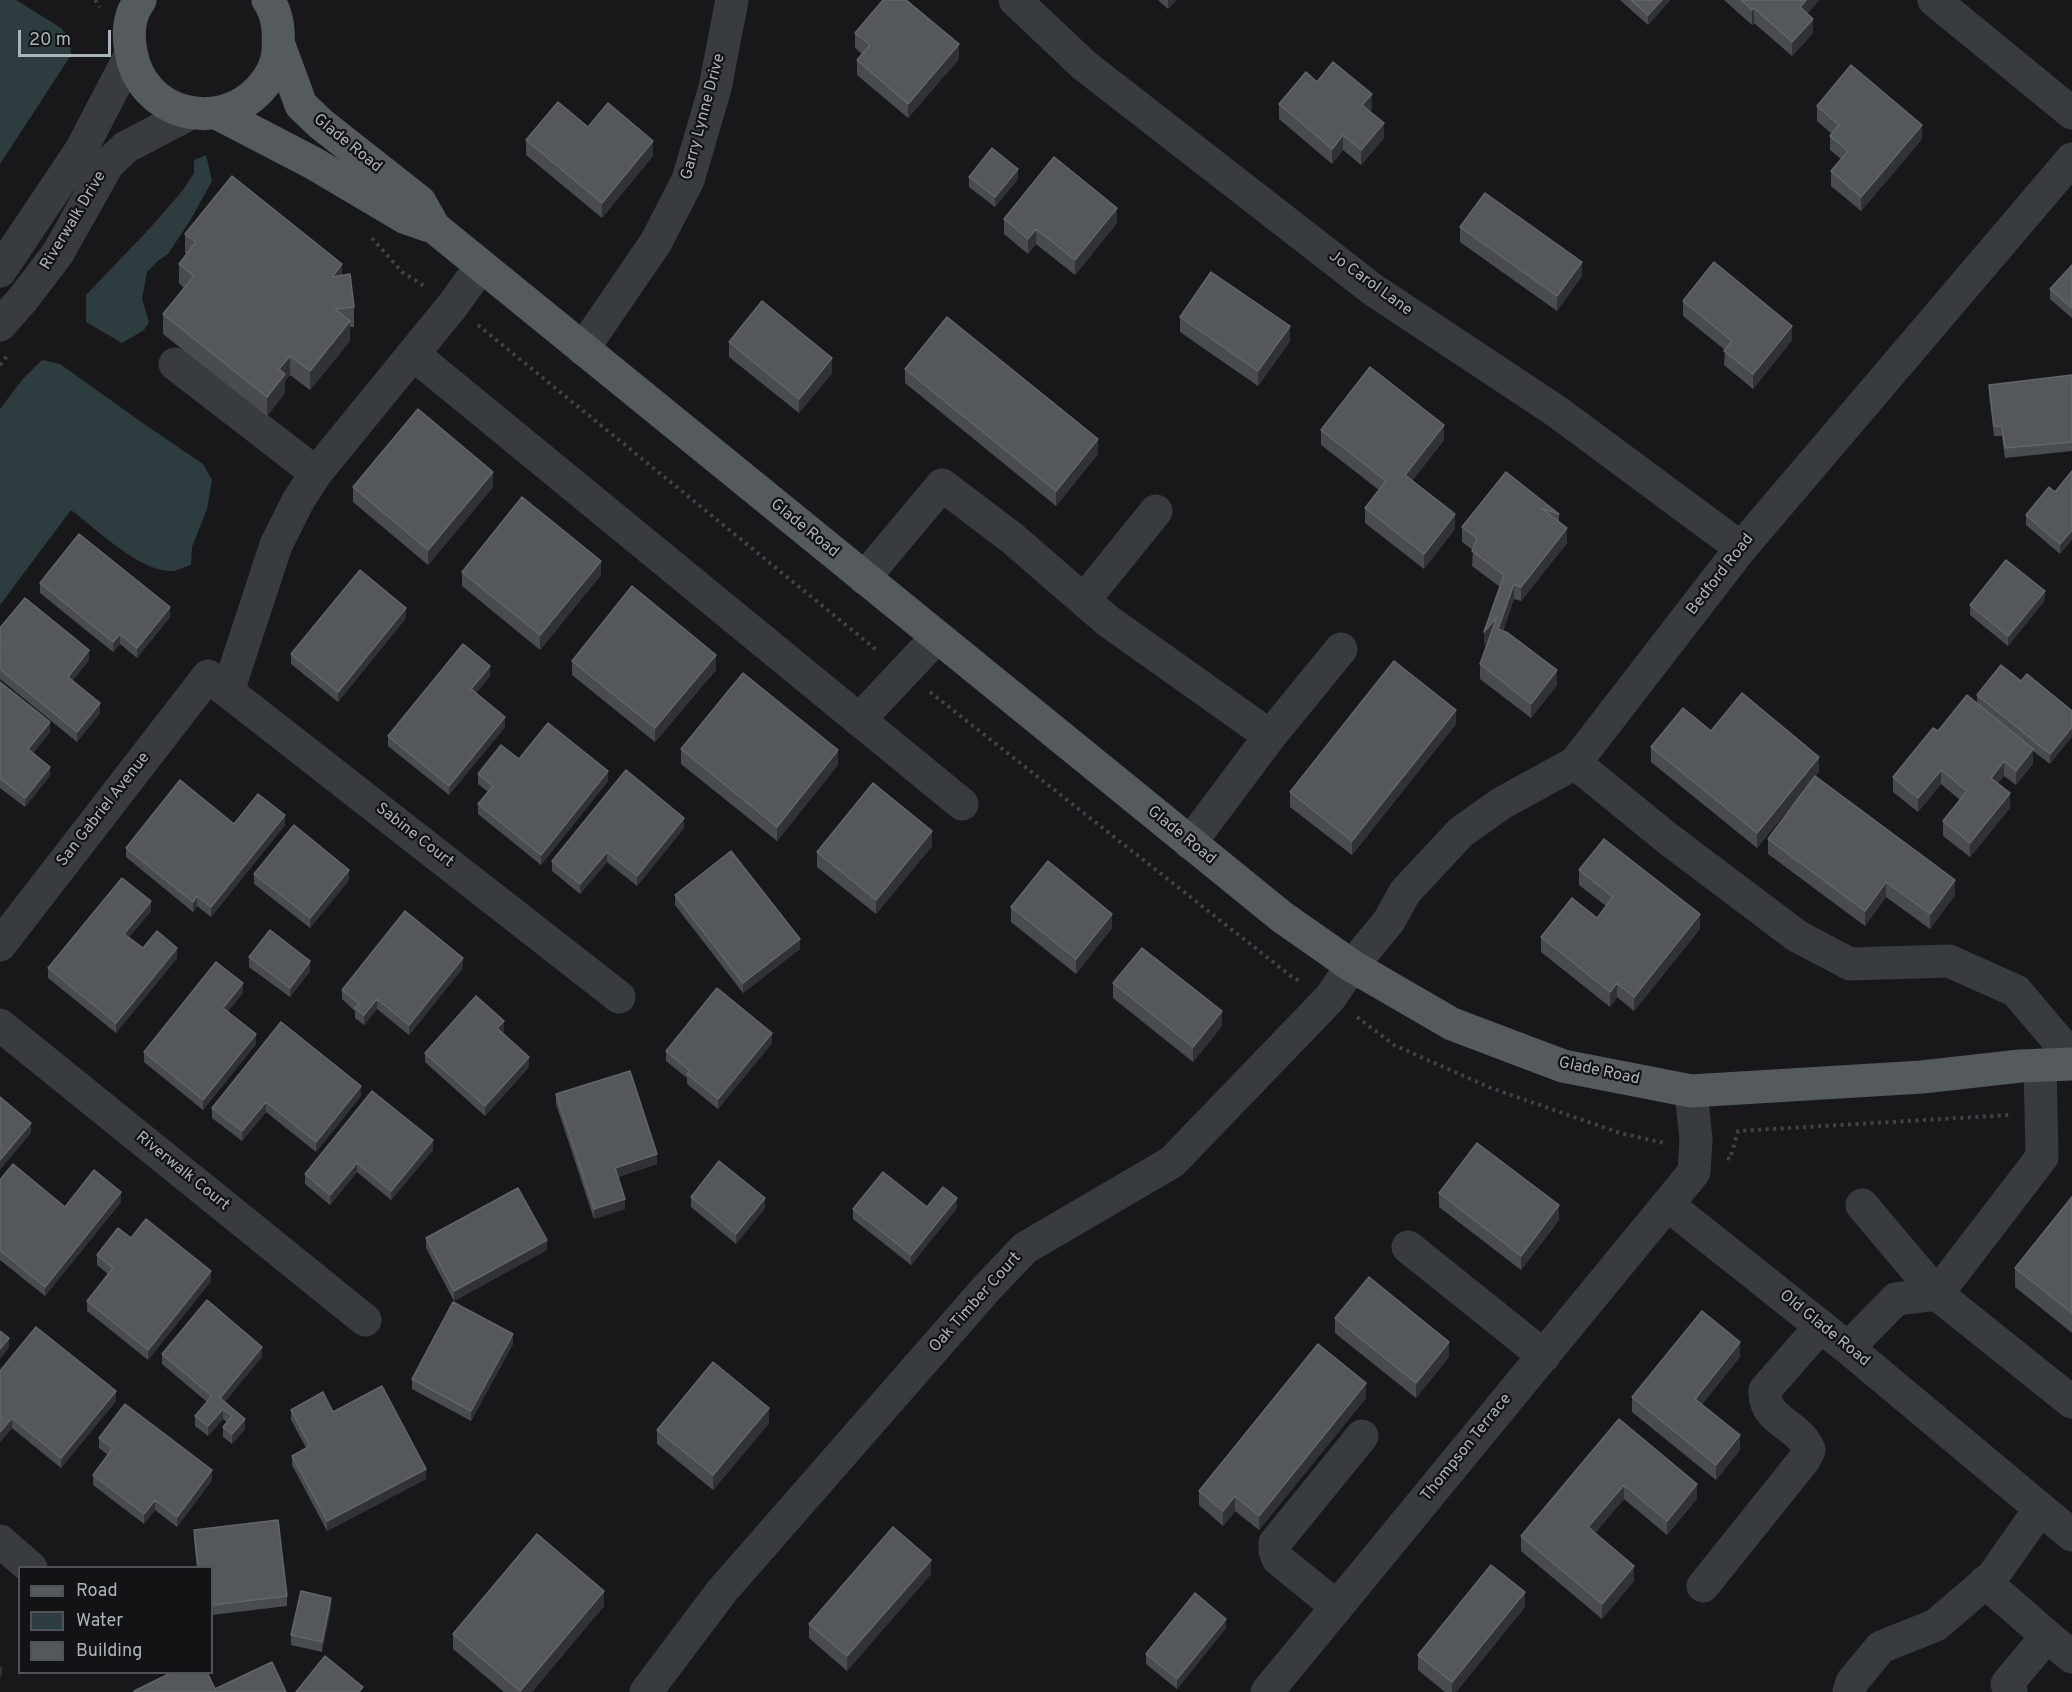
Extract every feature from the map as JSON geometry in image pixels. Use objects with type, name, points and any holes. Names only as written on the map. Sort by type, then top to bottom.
[{"type":"main road","name":"Glade Road","points":[[131,21],[133,64],[144,85],[161,102],[183,111],[204,113],[229,111],[250,99],[267,82],[278,58],[280,32],[268,0]]},
{"type":"main road","name":"Glade Road","points":[[279,45],[302,105],[321,124],[420,202],[435,228],[1282,917],[1352,966],[1452,1024],[1563,1066],[1691,1091],[1922,1077],[2056,1064]]},
{"type":"main road","name":"Glade Road","points":[[204,113],[246,130],[313,163],[406,218],[435,228]]},
{"type":"street","name":"Garry Lynne Drive","points":[[583,349],[656,242],[688,180],[715,88],[732,0]]},
{"type":"street","name":"Jo Carol Lane","points":[[1015,0],[1085,66],[1372,289],[1556,411],[1741,548]]},
{"type":"street","points":[[1934,0],[2072,113]]},
{"type":"street","name":"Riverwalk Drive","points":[[0,271],[81,150],[131,21]]},
{"type":"street","name":"Riverwalk Drive","points":[[0,325],[58,253],[108,164],[126,147],[204,113]]},
{"type":"street","name":"Bedford Road","points":[[1352,966],[1389,921],[1406,892],[1461,832],[1502,804],[1575,763],[1741,548],[2072,159]]},
{"type":"street","name":"San Gabriel Avenue","points":[[0,945],[218,683],[276,545],[298,501],[316,473],[453,305],[481,266]]},
{"type":"street","points":[[413,354],[962,804]]},
{"type":"street","points":[[175,364],[316,473]]},
{"type":"street","points":[[864,578],[942,485],[1012,538],[1108,621],[1270,736]]},
{"type":"street","points":[[1084,600],[1156,511]]},
{"type":"street","points":[[859,720],[937,637]]},
{"type":"street","points":[[1190,843],[1270,736],[1341,649]]},
{"type":"street","name":"Sabine Court","points":[[218,683],[619,997]]},
{"type":"street","points":[[1575,763],[1667,838],[1797,936],[1850,964],[1949,961],[2016,991],[2072,1058]]},
{"type":"street","name":"Oak Timber Court","points":[[646,1692],[722,1591],[986,1289],[1025,1248],[1172,1162],[1330,998],[1352,966]]},
{"type":"street","name":"Riverwalk Court","points":[[0,1025],[365,1320]]},
{"type":"street","points":[[1848,1348],[1896,1299],[1936,1294],[2042,1157],[2056,1064]]},
{"type":"street","points":[[1668,1205],[1695,1172],[1696,1140],[1691,1091]]},
{"type":"street","name":"Old Glade Road","points":[[1668,1205],[1848,1348],[2072,1535]]},
{"type":"street","name":"Thompson Terrace","points":[[1267,1692],[1668,1205]]},
{"type":"street","points":[[1862,1205],[1936,1294],[2072,1402]]},
{"type":"street","points":[[1408,1247],[1544,1356]]},
{"type":"street","points":[[1702,1586],[1804,1460],[1809,1450],[1805,1440],[1770,1411],[1765,1402],[1765,1390],[1821,1326]]},
{"type":"street","points":[[1337,1607],[1278,1559],[1275,1543],[1362,1436]]},
{"type":"street","points":[[1849,1692],[1852,1682],[1881,1647],[1936,1625],[1993,1576],[2040,1509]]},
{"type":"street","points":[[0,1541],[29,1566]]},
{"type":"street","points":[[1986,1582],[2072,1657]]},
{"type":"street","points":[[2006,1689],[2047,1636]]},
{"type":"water","points":[[0,0],[16,0],[61,28],[70,39],[71,55],[0,164]]},
{"type":"water","points":[[206,155],[212,181],[168,254],[147,272],[142,299],[149,322],[144,330],[122,343],[86,322],[86,295],[183,190],[194,173],[194,160]]},
{"type":"water","points":[[42,360],[60,364],[203,464],[212,480],[207,509],[192,547],[191,565],[174,571],[161,570],[147,565],[133,558],[71,510],[0,605],[0,409],[22,380]]},
{"type":"building","points":[[883,0],[906,0],[959,44],[908,104],[857,60],[870,45],[855,33]]},
{"type":"building","points":[[1631,0],[1662,0],[1648,15]]},
{"type":"building","points":[[1741,0],[1806,0],[1800,7],[1813,19],[1792,42],[1754,8],[1752,10]]},
{"type":"building","points":[[1333,62],[1372,94],[1362,105],[1384,123],[1361,150],[1343,135],[1332,149],[1279,104],[1306,72],[1317,82]]},
{"type":"building","points":[[1851,65],[1922,125],[1861,197],[1831,171],[1848,151],[1830,136],[1839,125],[1817,106]]},
{"type":"building","points":[[558,102],[588,127],[608,103],[653,141],[602,203],[526,140]]},
{"type":"building","points":[[992,148],[1018,169],[995,197],[969,177]]},
{"type":"building","points":[[1054,157],[1117,208],[1075,260],[1036,229],[1028,239],[1004,219]]},
{"type":"building","points":[[232,176],[342,264],[332,277],[350,274],[354,307],[335,309],[350,321],[310,371],[290,356],[279,369],[285,374],[267,397],[163,314],[194,276],[179,264],[196,242],[185,234]]},
{"type":"building","points":[[1485,193],[1582,262],[1557,296],[1460,227]]},
{"type":"building","points":[[1714,262],[1792,326],[1753,374],[1724,351],[1732,341],[1683,301]]},
{"type":"building","points":[[2072,265],[2072,308],[2050,289]]},
{"type":"building","points":[[1211,272],[1290,326],[1258,371],[1180,317]]},
{"type":"building","points":[[762,301],[832,358],[799,399],[729,342]]},
{"type":"building","points":[[947,317],[1098,439],[1056,491],[905,369]]},
{"type":"building","points":[[1370,367],[1444,425],[1405,475],[1455,514],[1424,554],[1365,508],[1386,481],[1321,430]]},
{"type":"building","points":[[2072,375],[2072,442],[2005,448],[2002,426],[1994,426],[1989,385]]},
{"type":"building","points":[[418,409],[493,472],[428,550],[353,487]]},
{"type":"building","points":[[2072,471],[2072,530],[2060,544],[2026,515],[2049,487],[2055,492]]},
{"type":"building","points":[[1506,472],[1559,514],[1541,508],[1567,528],[1521,587],[1514,584],[1498,629],[1508,633],[1557,670],[1531,704],[1480,664],[1497,617],[1484,632],[1504,575],[1472,551],[1477,538],[1462,527]]},
{"type":"building","points":[[522,497],[601,561],[540,635],[462,572]]},
{"type":"building","points":[[79,534],[170,607],[137,648],[120,634],[113,642],[40,583]]},
{"type":"building","points":[[2006,560],[2045,591],[2008,636],[1970,605]]},
{"type":"building","points":[[360,570],[406,608],[338,692],[291,654]]},
{"type":"building","points":[[632,586],[716,655],[655,728],[572,661]]},
{"type":"building","points":[[25,598],[89,650],[68,677],[100,703],[77,732],[0,669],[0,650],[2,648],[0,628]]},
{"type":"building","points":[[463,644],[490,666],[471,689],[505,717],[449,786],[388,736]]},
{"type":"building","points":[[1394,661],[1456,710],[1352,841],[1290,792]]},
{"type":"building","points":[[2001,665],[2021,681],[2027,674],[2072,711],[2072,727],[2050,754],[1977,695]]},
{"type":"building","points":[[743,673],[838,750],[777,827],[681,749]]},
{"type":"building","points":[[0,682],[50,722],[28,749],[50,767],[25,798],[0,778]]},
{"type":"building","points":[[1742,693],[1819,757],[1757,833],[1651,747],[1683,708],[1711,731]]},
{"type":"building","points":[[1967,695],[2033,749],[2016,771],[2004,761],[1991,778],[2010,793],[1970,843],[1943,821],[1967,791],[1941,770],[1918,798],[1893,777],[1933,728],[1938,731]]},
{"type":"building","points":[[548,723],[608,771],[541,855],[478,804],[493,786],[478,774],[501,745],[519,759]]},
{"type":"building","points":[[626,770],[684,818],[637,876],[607,852],[580,884],[552,861]]},
{"type":"building","points":[[1815,776],[1955,880],[1930,914],[1886,882],[1865,911],[1768,839]]},
{"type":"building","points":[[180,780],[234,824],[258,794],[285,815],[211,907],[197,896],[193,902],[126,848]]},
{"type":"building","points":[[873,783],[932,831],[876,900],[817,852]]},
{"type":"building","points":[[294,825],[349,870],[310,918],[254,874]]},
{"type":"building","points":[[1604,839],[1700,914],[1634,997],[1617,983],[1610,992],[1541,937],[1572,898],[1597,918],[1613,897],[1579,870]]},
{"type":"building","points":[[731,851],[800,939],[743,983],[675,895]]},
{"type":"building","points":[[1048,861],[1112,914],[1076,959],[1011,907]]},
{"type":"building","points":[[122,878],[151,901],[124,934],[143,948],[157,931],[177,948],[116,1023],[48,968]]},
{"type":"building","points":[[405,911],[463,958],[409,1025],[377,999],[364,1015],[355,1008],[359,1004],[342,990]]},
{"type":"building","points":[[270,930],[310,961],[290,988],[249,957]]},
{"type":"building","points":[[1142,948],[1222,1011],[1193,1047],[1113,983]]},
{"type":"building","points":[[216,962],[243,983],[223,1008],[256,1034],[203,1100],[144,1052]]},
{"type":"building","points":[[717,988],[772,1033],[718,1099],[687,1074],[690,1071],[666,1051]]},
{"type":"building","points":[[476,996],[504,1021],[497,1028],[529,1057],[485,1106],[425,1053]]},
{"type":"building","points":[[281,1022],[361,1086],[316,1142],[266,1102],[242,1131],[212,1108]]},
{"type":"building","points":[[630,1071],[657,1154],[615,1168],[625,1199],[594,1209],[556,1094]]},
{"type":"building","points":[[372,1091],[433,1140],[391,1191],[357,1163],[330,1195],[305,1174]]},
{"type":"building","points":[[0,1097],[31,1123],[0,1160]]},
{"type":"building","points":[[1477,1143],[1559,1205],[1521,1256],[1439,1193]]},
{"type":"building","points":[[719,1161],[765,1198],[736,1234],[691,1197]]},
{"type":"building","points":[[13,1164],[65,1207],[94,1170],[121,1192],[45,1287],[0,1250],[0,1180]]},
{"type":"building","points":[[883,1172],[927,1207],[943,1187],[957,1198],[911,1255],[853,1209]]},
{"type":"building","points":[[518,1188],[547,1240],[454,1291],[426,1238]]},
{"type":"building","points":[[2072,1197],[2072,1313],[2015,1268]]},
{"type":"building","points":[[146,1219],[211,1271],[148,1350],[87,1301],[113,1268],[97,1255],[118,1228],[131,1238]]},
{"type":"building","points":[[1369,1277],[1449,1342],[1416,1383],[1335,1318]]},
{"type":"building","points":[[207,1300],[262,1347],[220,1398],[245,1419],[232,1434],[223,1427],[232,1416],[223,1409],[208,1426],[195,1416],[212,1396],[162,1354]]},
{"type":"building","points":[[453,1302],[513,1334],[471,1411],[412,1379]]},
{"type":"building","points":[[1702,1311],[1740,1342],[1695,1399],[1740,1435],[1716,1465],[1632,1397]]},
{"type":"building","points":[[36,1327],[116,1391],[61,1458],[12,1418],[0,1432],[0,1371]]},
{"type":"building","points":[[0,1331],[9,1338],[0,1349]]},
{"type":"building","points":[[1318,1344],[1366,1383],[1259,1516],[1235,1496],[1223,1511],[1199,1491]]},
{"type":"building","points":[[713,1362],[769,1408],[713,1475],[657,1430]]},
{"type":"building","points":[[382,1386],[426,1469],[327,1521],[292,1456],[310,1446],[291,1410],[323,1392],[333,1412]]},
{"type":"building","points":[[125,1404],[212,1470],[177,1517],[155,1500],[144,1514],[93,1475],[113,1448],[99,1438]]},
{"type":"building","points":[[1619,1419],[1697,1484],[1667,1521],[1624,1485],[1588,1527],[1634,1566],[1602,1604],[1521,1536]]},
{"type":"building","points":[[278,1520],[287,1596],[213,1605],[213,1566],[198,1566],[194,1530]]},
{"type":"building","points":[[893,1527],[931,1560],[847,1656],[809,1624]]},
{"type":"building","points":[[537,1534],[604,1591],[520,1691],[453,1634]]},
{"type":"building","points":[[1491,1565],[1525,1592],[1452,1682],[1418,1655]]},
{"type":"building","points":[[301,1591],[331,1598],[322,1642],[291,1635]]},
{"type":"building","points":[[1195,1593],[1226,1619],[1177,1679],[1146,1654]]},
{"type":"building","points":[[325,1656],[363,1687],[359,1692],[296,1692]]},
{"type":"building","points":[[272,1662],[286,1692],[134,1692],[169,1674],[208,1674],[215,1689]]}]
